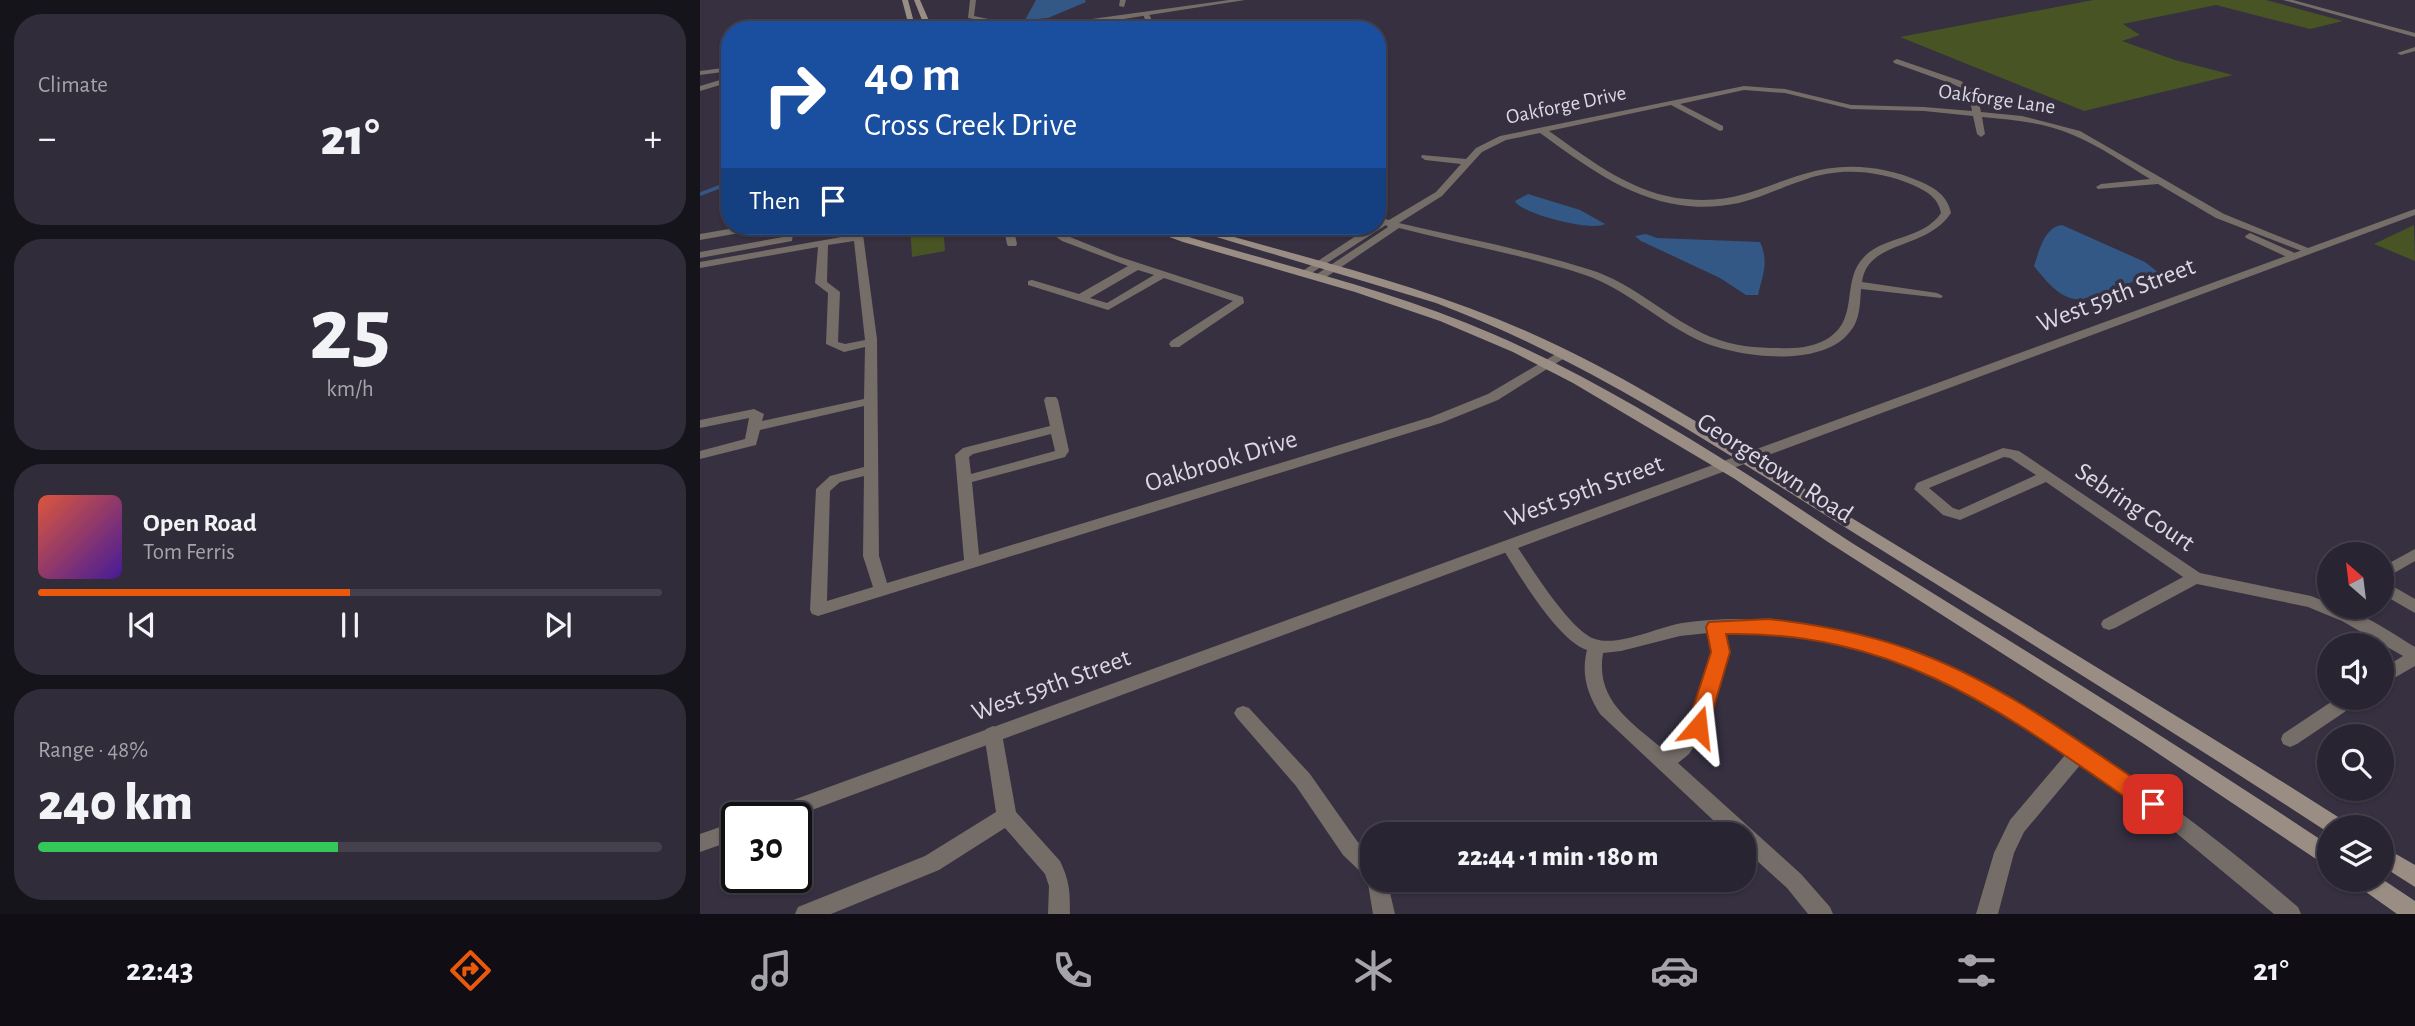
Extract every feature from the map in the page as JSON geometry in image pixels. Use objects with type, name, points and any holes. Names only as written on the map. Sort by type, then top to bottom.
[{"type":"main road","points":[[905,0],[911,21]]},
{"type":"main road","points":[[917,0],[926,21]]},
{"type":"main road","name":"Georgetown Road","points":[[1174,235],[1456,323],[1615,400],[1726,467],[1846,546],[2088,697],[2317,848]]},
{"type":"main road","name":"Georgetown Road","points":[[1219,235],[1322,262],[1472,313],[1565,354],[1627,387],[1747,458],[2319,815]]},
{"type":"main road","points":[[2394,863],[2415,877]]},
{"type":"main road","points":[[2383,892],[2415,914]]},
{"type":"street","points":[[973,0],[970,17],[991,21]]},
{"type":"street","points":[[1098,21],[1242,0]]},
{"type":"street","points":[[2286,0],[2415,36]]},
{"type":"street","points":[[1146,14],[1149,21]]},
{"type":"street","points":[[1080,21],[1126,17]]},
{"type":"street","points":[[2401,53],[2415,50]]},
{"type":"street","points":[[1897,61],[1966,87],[1975,96],[1981,134]]},
{"type":"street","points":[[700,75],[721,72]]},
{"type":"street","points":[[1779,90],[1789,78]]},
{"type":"street","points":[[700,89],[721,82]]},
{"type":"street","name":"Oakforge Drive","points":[[1387,223],[1439,194],[1479,150],[1492,142],[1540,129],[1736,89],[1779,90]]},
{"type":"street","name":"Oakforge Lane","points":[[1779,90],[1851,107],[1978,114],[2031,120],[2066,129],[2239,226],[2259,230],[2308,250]]},
{"type":"street","points":[[1671,102],[1720,128]]},
{"type":"street","points":[[1387,223],[1599,276],[1635,293],[1702,337],[1731,347],[1756,352],[1796,351],[1833,341],[1852,322],[1861,267],[1867,257],[1930,229],[1943,220],[1946,209],[1937,195],[1922,185],[1895,175],[1839,170],[1807,175],[1737,200],[1707,203],[1675,201],[1651,195],[1617,181],[1540,129]]},
{"type":"street","points":[[1425,157],[1468,162]]},
{"type":"street","points":[[2101,187],[2157,181]]},
{"type":"street","name":"West 59th Street","points":[[810,802],[2415,212]]},
{"type":"street","points":[[2239,226],[2246,235],[2293,256]]},
{"type":"street","points":[[700,237],[721,233]]},
{"type":"street","points":[[788,235],[788,239]]},
{"type":"street","points":[[700,255],[820,235]]},
{"type":"street","points":[[700,265],[823,243],[845,235]]},
{"type":"street","points":[[860,235],[871,342],[871,556],[882,591]]},
{"type":"street","points":[[1010,235],[1012,244]]},
{"type":"street","points":[[1065,235],[1074,242],[1136,266],[1239,300],[1175,344]]},
{"type":"street","name":"Oakforge Drive","points":[[1303,274],[1367,235]]},
{"type":"street","points":[[1318,278],[1336,267],[1373,235]]},
{"type":"street","points":[[823,243],[821,283],[834,292],[832,344],[844,348],[871,342]]},
{"type":"street","points":[[1081,299],[1136,266]]},
{"type":"street","points":[[1032,283],[1110,306],[1162,275]]},
{"type":"street","points":[[1857,285],[1937,296]]},
{"type":"street","name":"Oakbrook Drive","points":[[871,470],[835,479],[823,489],[817,609],[823,610],[1449,415],[1493,397],[1565,354]]},
{"type":"street","points":[[964,480],[1055,457],[1062,451],[1051,400]]},
{"type":"street","points":[[755,427],[871,401]]},
{"type":"street","points":[[700,424],[754,412],[757,414],[751,442],[700,455]]},
{"type":"street","points":[[972,564],[962,455],[968,451],[1058,428]]},
{"type":"street","name":"Sebring Court","points":[[2047,476],[1957,515],[1948,512],[1921,489],[1922,486],[2003,452],[2014,454],[2047,476],[2195,578],[2311,602],[2348,617],[2415,656]]},
{"type":"street","points":[[1509,546],[1572,633],[1582,642],[1596,647],[1615,647],[1661,633],[1715,627],[1769,626],[1815,631],[1898,653],[1944,672],[1982,691],[2169,815],[2290,914]]},
{"type":"street","points":[[2394,567],[2415,554]]},
{"type":"street","name":"Sebring Court","points":[[2109,624],[2195,578]]},
{"type":"street","points":[[2394,594],[2415,607]]},
{"type":"street","points":[[1664,763],[1682,748],[1698,727],[1720,652],[1715,627]]},
{"type":"street","points":[[1596,647],[1592,675],[1602,702],[1617,721],[1729,822]]},
{"type":"street","points":[[2394,670],[2415,656]]},
{"type":"street","points":[[2290,739],[2334,710]]},
{"type":"street","points":[[1242,713],[1303,780],[1350,848],[1360,858]]},
{"type":"street","points":[[993,734],[1007,816],[1053,868],[1060,887],[1059,914]]},
{"type":"street","points":[[1987,914],[2004,853],[2017,826],[2079,753]]},
{"type":"street","points":[[806,914],[932,863],[1007,816]]},
{"type":"street","points":[[700,843],[721,836]]},
{"type":"street","points":[[1756,847],[1794,881],[1822,914]]},
{"type":"street","points":[[1379,892],[1384,914]]},
{"type":"green space","points":[[2093,0],[2266,0],[2343,21],[2310,29],[2216,5],[2123,24],[2140,35],[2122,41],[2175,60],[2233,75],[2084,111],[1900,37]]},
{"type":"green space","points":[[2414,225],[2415,261],[2374,244]]},
{"type":"green space","points":[[911,235],[950,235],[944,236],[945,251],[912,257]]},
{"type":"water","points":[[1036,0],[1086,2],[1048,18],[1025,20]]},
{"type":"water","points":[[1528,194],[1580,210],[1605,224],[1598,226],[1572,223],[1529,211],[1515,201]]},
{"type":"water","points":[[2062,225],[2145,262],[2159,273],[2083,299],[2061,294],[2034,266],[2047,235]]},
{"type":"water","points":[[1646,234],[1657,238],[1760,242],[1765,262],[1758,295],[1746,295],[1720,278],[1635,236]]},
{"type":"waterway","points":[[700,194],[721,186]]},
{"type":"route","points":[[1698,727],[1720,652],[1721,644],[1715,627],[1769,626],[1815,631],[1870,644],[1917,660],[1963,681],[1999,701],[2118,778],[2153,804]]}]
